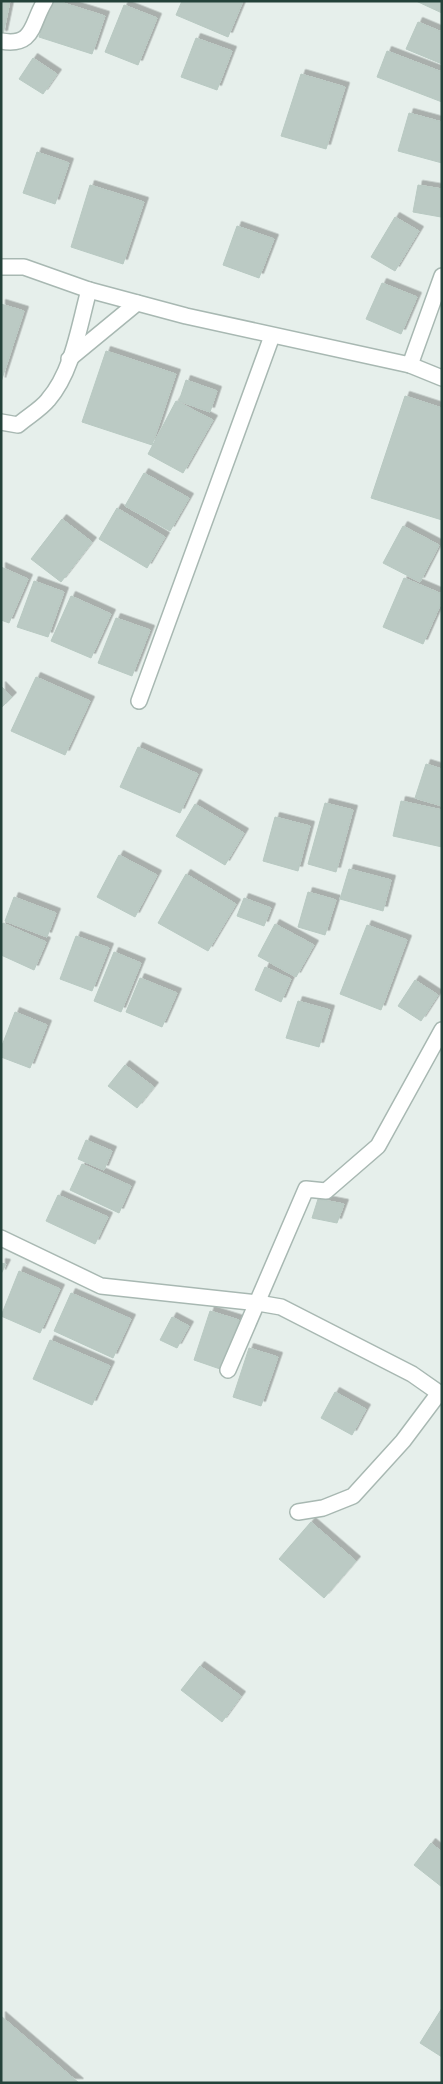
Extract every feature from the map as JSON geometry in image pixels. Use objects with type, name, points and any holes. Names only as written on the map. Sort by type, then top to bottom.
[{"type":"street","points":[[1,42],[15,44],[30,35],[46,1]]},
{"type":"street","points":[[1,267],[24,267],[89,290],[137,303],[272,336],[410,365],[442,378]]},
{"type":"street","points":[[410,365],[442,276]]},
{"type":"street","points":[[1,422],[18,425],[47,402],[58,386],[69,359],[89,290]]},
{"type":"street","points":[[69,359],[137,303]]},
{"type":"street","points":[[139,701],[272,336]]},
{"type":"street","points":[[228,1370],[306,1190],[326,1191],[378,1146],[442,1030]]},
{"type":"street","points":[[1,1238],[101,1286],[258,1303],[281,1308],[354,1343],[412,1374],[440,1394],[397,1448],[353,1496],[323,1508],[298,1512]]},
{"type":"building","points":[[1,1],[10,1],[3,35],[1,35]]},
{"type":"building","points":[[51,1],[57,1],[105,16],[92,54],[39,37]]},
{"type":"building","points":[[182,1],[243,1],[228,37],[176,15]]},
{"type":"building","points":[[416,1],[442,1],[442,13]]},
{"type":"building","points":[[124,5],[157,18],[138,65],[105,52]]},
{"type":"building","points":[[418,22],[442,32],[442,64],[406,49]]},
{"type":"building","points":[[196,38],[232,51],[217,90],[181,77]]},
{"type":"building","points":[[387,51],[442,72],[442,102],[377,77]]},
{"type":"building","points":[[33,58],[57,74],[43,94],[19,79]]},
{"type":"building","points":[[301,74],[345,87],[326,149],[281,136]]},
{"type":"building","points":[[409,113],[442,122],[442,163],[398,151]]},
{"type":"building","points":[[37,152],[69,163],[55,204],[23,193]]},
{"type":"building","points":[[90,185],[144,202],[123,264],[71,247]]},
{"type":"building","points":[[418,185],[442,189],[441,217],[413,212]]},
{"type":"building","points":[[395,217],[419,231],[395,271],[371,257]]},
{"type":"building","points":[[237,226],[274,239],[259,278],[223,265]]},
{"type":"building","points":[[382,283],[417,297],[401,334],[366,319]]},
{"type":"building","points":[[1,304],[24,311],[1,382]]},
{"type":"building","points":[[106,351],[176,374],[152,445],[82,422]]},
{"type":"building","points":[[186,380],[217,391],[210,412],[179,401]]},
{"type":"building","points":[[405,396],[442,408],[442,520],[371,498]]},
{"type":"building","points":[[176,401],[213,420],[183,473],[148,454]]},
{"type":"building","points":[[144,473],[189,498],[170,531],[125,506]]},
{"type":"building","points":[[117,508],[165,537],[147,568],[99,539]]},
{"type":"building","points":[[62,519],[92,542],[61,582],[31,559]]},
{"type":"building","points":[[403,526],[439,545],[420,582],[383,563]]},
{"type":"building","points":[[1,567],[28,579],[9,623],[1,620]]},
{"type":"building","points":[[404,578],[442,594],[442,601],[423,644],[383,627]]},
{"type":"building","points":[[34,581],[64,592],[48,637],[17,627]]},
{"type":"building","points":[[71,596],[111,614],[91,658],[51,641]]},
{"type":"building","points":[[116,618],[150,630],[132,676],[98,663]]},
{"type":"building","points":[[36,677],[90,701],[65,755],[11,731]]},
{"type":"building","points":[[1,686],[12,697],[1,708]]},
{"type":"building","points":[[138,747],[198,774],[180,813],[120,787]]},
{"type":"building","points":[[426,764],[442,769],[442,806],[415,798]]},
{"type":"building","points":[[401,801],[442,810],[442,847],[393,836]]},
{"type":"building","points":[[325,803],[353,810],[336,872],[308,864]]},
{"type":"building","points":[[195,804],[244,833],[225,865],[176,836]]},
{"type":"building","points":[[275,817],[310,826],[298,871],[263,861]]},
{"type":"building","points":[[119,855],[157,875],[135,917],[97,897]]},
{"type":"building","points":[[349,869],[391,880],[383,911],[340,899]]},
{"type":"building","points":[[186,874],[236,904],[208,951],[158,923]]},
{"type":"building","points":[[308,892],[336,900],[325,935],[298,927]]},
{"type":"building","points":[[14,897],[56,913],[47,937],[5,921]]},
{"type":"building","points":[[244,898],[271,908],[264,926],[237,916]]},
{"type":"building","points":[[3,923],[46,942],[34,970],[1,955],[1,928]]},
{"type":"building","points":[[275,924],[314,945],[296,977],[258,956]]},
{"type":"building","points":[[367,925],[407,940],[381,1010],[340,994]]},
{"type":"building","points":[[76,936],[109,948],[92,991],[60,979]]},
{"type":"building","points":[[114,952],[141,963],[121,1012],[94,1001]]},
{"type":"building","points":[[265,967],[291,979],[281,1002],[255,990]]},
{"type":"building","points":[[140,978],[177,993],[162,1027],[126,1012]]},
{"type":"building","points":[[415,980],[438,995],[421,1021],[398,1006]]},
{"type":"building","points":[[298,1001],[330,1010],[319,1047],[286,1038]]},
{"type":"building","points":[[15,1012],[47,1025],[30,1068],[1,1057],[1,1048]]},
{"type":"building","points":[[125,1065],[154,1087],[137,1108],[108,1086]]},
{"type":"building","points":[[86,1140],[112,1151],[104,1170],[78,1159]]},
{"type":"building","points":[[82,1164],[131,1186],[119,1213],[70,1190]]},
{"type":"building","points":[[58,1195],[108,1217],[95,1244],[46,1221]]},
{"type":"building","points":[[318,1199],[344,1204],[337,1223],[312,1218]]},
{"type":"building","points":[[1,1263],[6,1264],[1,1274]]},
{"type":"building","points":[[19,1271],[60,1289],[40,1333],[1,1316]]},
{"type":"building","points":[[71,1293],[131,1319],[113,1358],[54,1331]]},
{"type":"building","points":[[210,1311],[239,1320],[223,1370],[194,1360]]},
{"type":"building","points":[[172,1317],[189,1326],[177,1348],[160,1340]]},
{"type":"building","points":[[50,1340],[110,1366],[92,1405],[33,1379]]},
{"type":"building","points":[[249,1348],[278,1357],[261,1406],[233,1397]]},
{"type":"building","points":[[335,1392],[366,1409],[352,1435],[321,1418]]},
{"type":"building","points":[[311,1522],[356,1561],[324,1598],[279,1559]]},
{"type":"building","points":[[200,1666],[241,1696],[222,1722],[181,1690]]},
{"type":"building","points":[[431,1843],[442,1852],[442,1887],[414,1865]]},
{"type":"building","points":[[442,2008],[442,2057],[420,2043]]},
{"type":"building","points":[[1,2016],[79,2083],[1,2083]]}]
